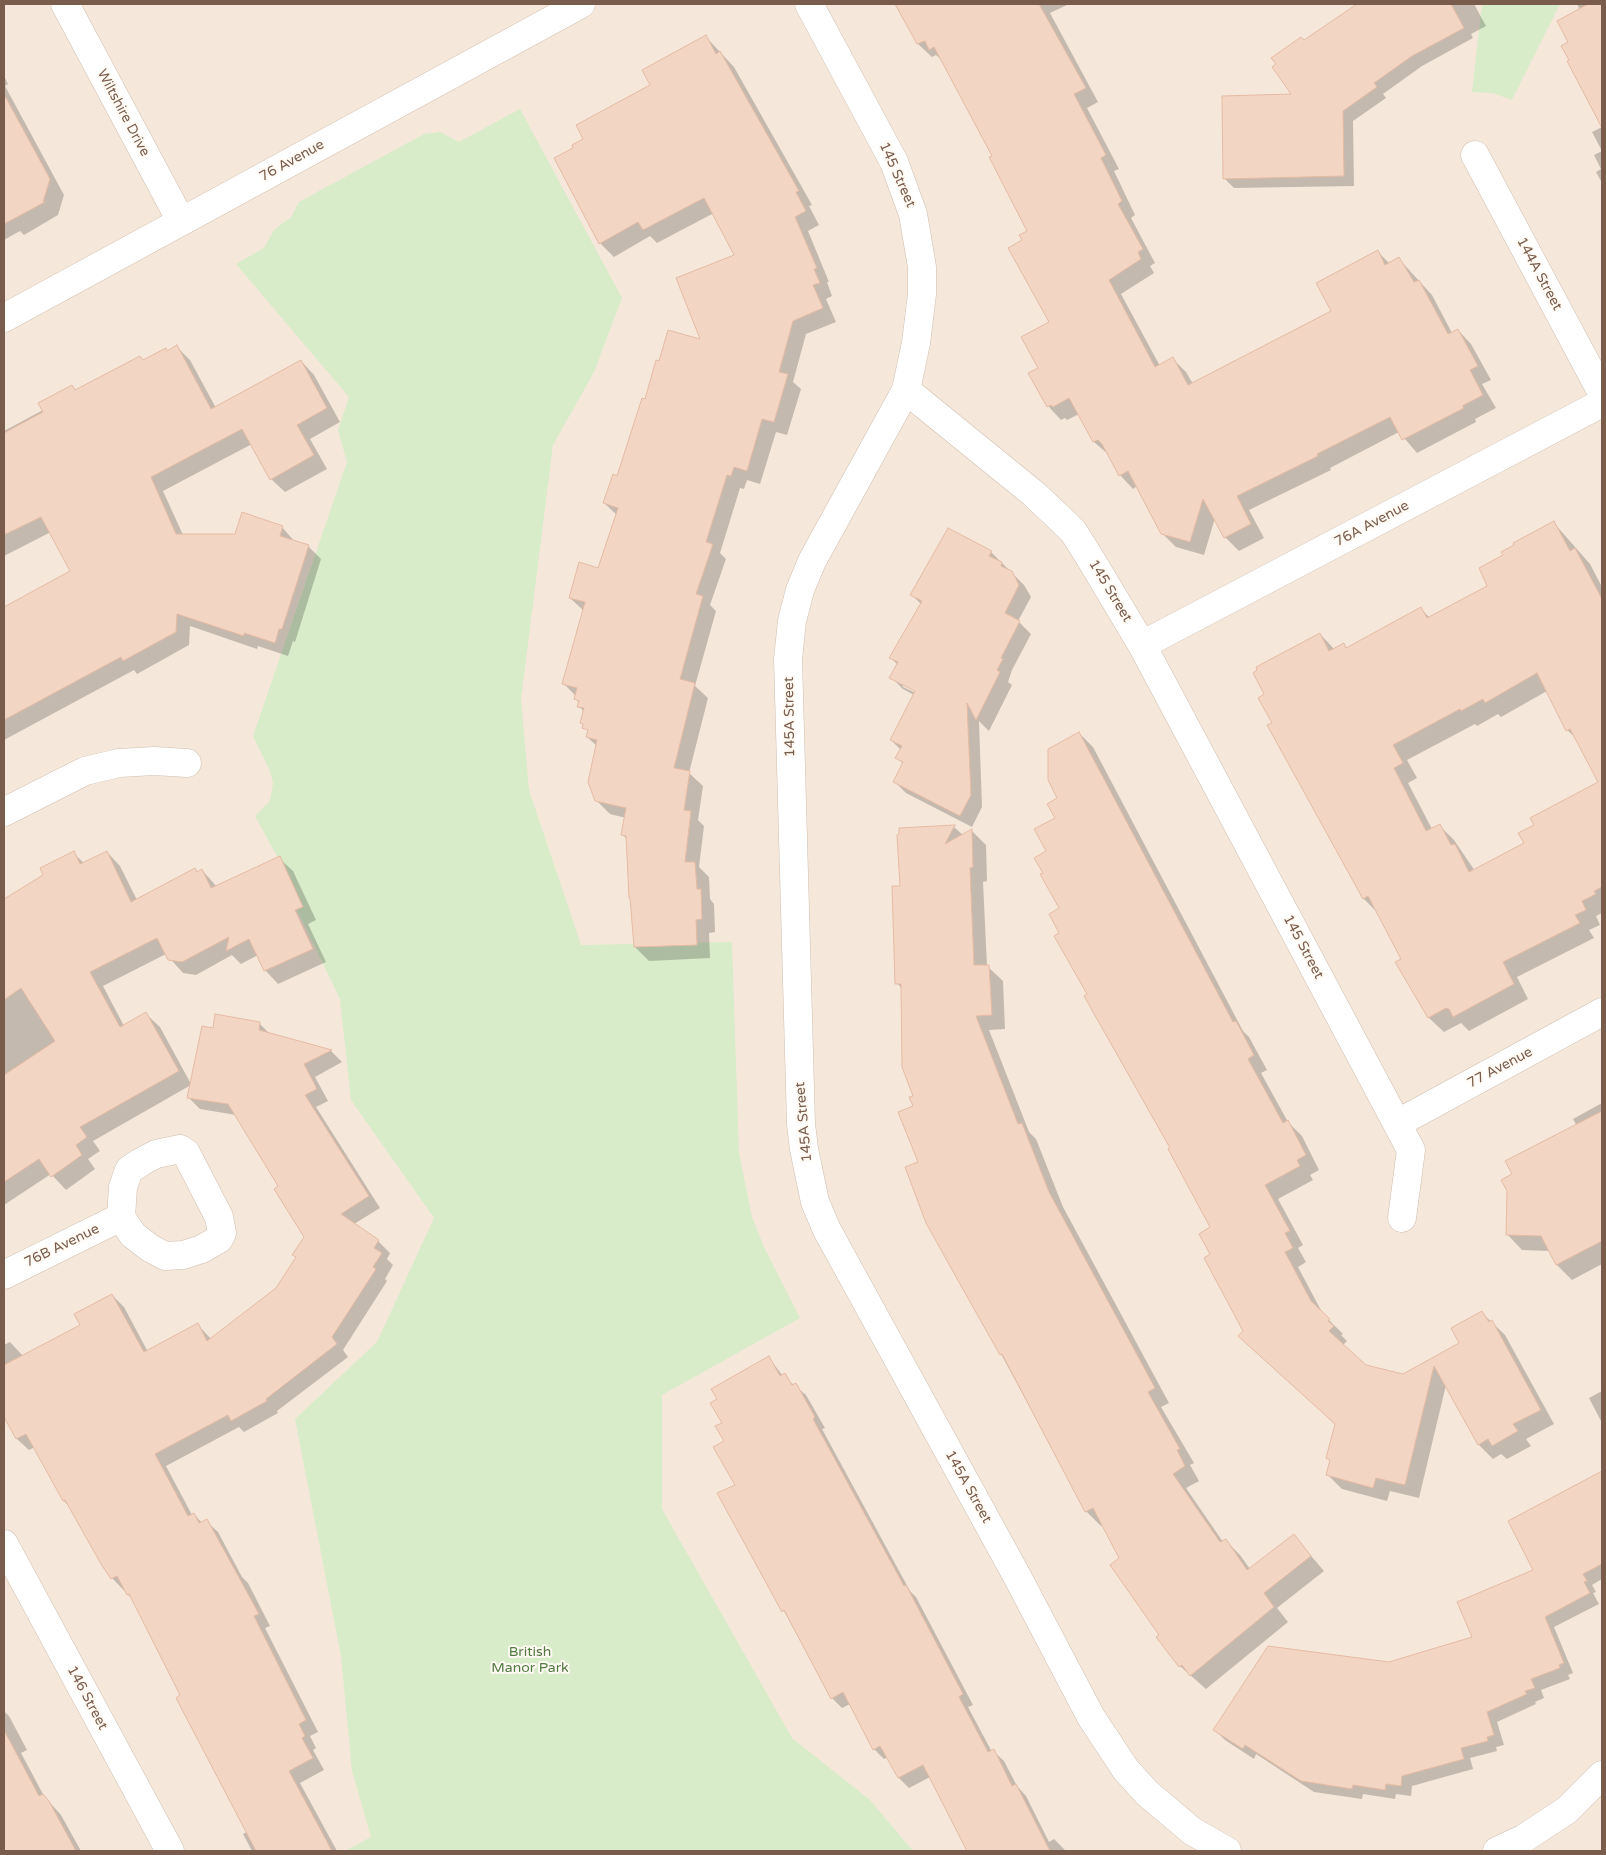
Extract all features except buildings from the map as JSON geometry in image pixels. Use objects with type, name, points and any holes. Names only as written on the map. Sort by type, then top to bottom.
[{"type":"street","name":"Wiltshire Drive","points":[[65,4],[181,222]]},
{"type":"street","name":"76 Avenue","points":[[4,318],[581,4]]},
{"type":"street","name":"145 Street","points":[[808,4],[894,162],[914,214],[922,268],[922,294],[916,343],[906,390],[1034,494],[1073,531],[1142,646],[1411,1150],[1402,1218]]},
{"type":"street","name":"144A Street","points":[[1475,155],[1602,393]]},
{"type":"street","name":"145A Street","points":[[906,390],[812,561],[800,590],[792,621],[788,660],[804,1149],[815,1202],[827,1230],[1018,1578],[1087,1710],[1126,1770],[1146,1793],[1192,1831],[1227,1851]]},
{"type":"street","name":"76A Avenue","points":[[1142,646],[1602,403]]},
{"type":"street","points":[[4,812],[85,770],[119,763],[154,761],[187,763]]},
{"type":"street","name":"77 Avenue","points":[[1398,1124],[1602,1012]]},
{"type":"street","name":"76B Avenue","points":[[4,1275],[121,1217]]},
{"type":"street","name":"146 Street","points":[[4,1544],[170,1851]]},
{"type":"street","points":[[1497,1851],[1523,1839],[1567,1810],[1602,1775]]},
{"type":"shaded area","points":[[4,4],[1602,4],[1602,1851],[4,1851]]},
{"type":"green space","points":[[1482,4],[1560,4],[1512,100],[1493,93],[1472,92]]},
{"type":"green space","name":"British Manor Park","points":[[520,109],[622,298],[594,372],[553,445],[521,699],[529,790],[581,945],[732,942],[739,1153],[752,1217],[764,1247],[800,1318],[662,1395],[662,1509],[792,1738],[870,1800],[913,1851],[345,1851],[371,1837],[352,1771],[341,1656],[295,1419],[377,1342],[434,1218],[351,1100],[340,999],[298,912],[295,889],[255,816],[270,801],[273,783],[270,771],[253,736],[347,462],[338,430],[349,397],[236,264],[264,248],[274,230],[291,217],[299,202],[424,134],[440,132],[459,142]]}]
